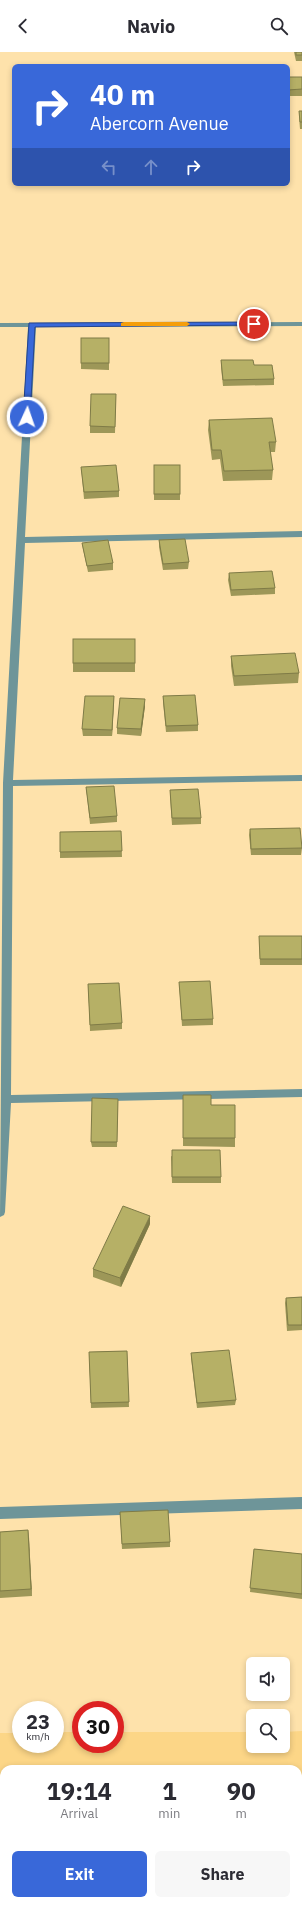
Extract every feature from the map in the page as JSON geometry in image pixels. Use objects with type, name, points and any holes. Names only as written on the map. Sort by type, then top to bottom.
[{"type":"street","points":[[0,325],[302,324]]},
{"type":"street","points":[[0,1212],[6,1099],[8,783],[32,325]]},
{"type":"street","points":[[20,540],[302,534]]},
{"type":"street","points":[[8,783],[302,778]]},
{"type":"street","points":[[6,1099],[302,1093]]},
{"type":"street","points":[[0,1513],[302,1503]]},
{"type":"shaded area","points":[[302,1731],[302,1765],[0,1765],[0,1733],[12,1733],[12,1753],[64,1753],[64,1732],[72,1732],[72,1753],[124,1753],[124,1732],[246,1732],[246,1753],[290,1753],[290,1732]]},
{"type":"building","points":[[296,52],[302,52],[302,55],[296,55]]},
{"type":"building","points":[[290,77],[302,77],[302,89],[290,90]]},
{"type":"building","points":[[299,111],[302,111],[302,122],[300,122]]},
{"type":"building","points":[[81,338],[109,338],[109,363],[81,363]]},
{"type":"building","points":[[221,360],[253,360],[254,365],[272,365],[274,379],[223,380]]},
{"type":"building","points":[[91,394],[116,394],[115,427],[90,426]]},
{"type":"building","points":[[272,418],[276,442],[269,442],[273,470],[224,471],[221,450],[212,450],[209,420]]},
{"type":"building","points":[[116,465],[119,491],[84,492],[81,467]]},
{"type":"building","points":[[154,465],[180,465],[180,494],[154,494]]},
{"type":"building","points":[[185,539],[189,562],[163,564],[159,540]]},
{"type":"building","points":[[108,540],[113,563],[87,566],[82,543]]},
{"type":"building","points":[[272,571],[275,588],[231,590],[229,573]]},
{"type":"building","points":[[73,639],[135,639],[135,663],[73,663]]},
{"type":"building","points":[[295,653],[299,673],[234,676],[231,656]]},
{"type":"building","points":[[195,695],[198,725],[166,726],[163,696]]},
{"type":"building","points":[[85,696],[114,696],[112,730],[82,729]]},
{"type":"building","points":[[120,698],[145,699],[141,729],[117,728]]},
{"type":"building","points":[[114,786],[117,816],[90,818],[86,787]]},
{"type":"building","points":[[198,789],[201,818],[172,818],[170,790]]},
{"type":"building","points":[[300,828],[302,848],[251,849],[250,829]]},
{"type":"building","points":[[121,831],[122,851],[60,852],[60,832]]},
{"type":"building","points":[[259,936],[302,936],[302,959],[260,959]]},
{"type":"building","points":[[210,981],[213,1019],[182,1020],[179,982]]},
{"type":"building","points":[[119,983],[122,1023],[90,1025],[88,984]]},
{"type":"building","points":[[183,1095],[211,1095],[211,1105],[235,1105],[235,1138],[183,1138]]},
{"type":"building","points":[[92,1098],[118,1099],[117,1142],[91,1142]]},
{"type":"building","points":[[172,1150],[220,1150],[221,1177],[172,1177]]},
{"type":"building","points":[[123,1206],[150,1216],[120,1278],[93,1269]]},
{"type":"building","points":[[302,1297],[302,1325],[288,1325],[286,1298]]},
{"type":"building","points":[[229,1350],[236,1400],[197,1403],[191,1353]]},
{"type":"building","points":[[127,1351],[129,1402],[91,1403],[89,1352]]},
{"type":"building","points":[[168,1510],[170,1542],[122,1544],[120,1512]]},
{"type":"building","points":[[28,1530],[31,1589],[0,1591],[0,1532]]},
{"type":"building","points":[[254,1549],[302,1554],[302,1594],[250,1588]]},
{"type":"slow traffic","points":[[124,324],[187,324]]},
{"type":"route","points":[[27,417],[32,325],[254,324]]}]
